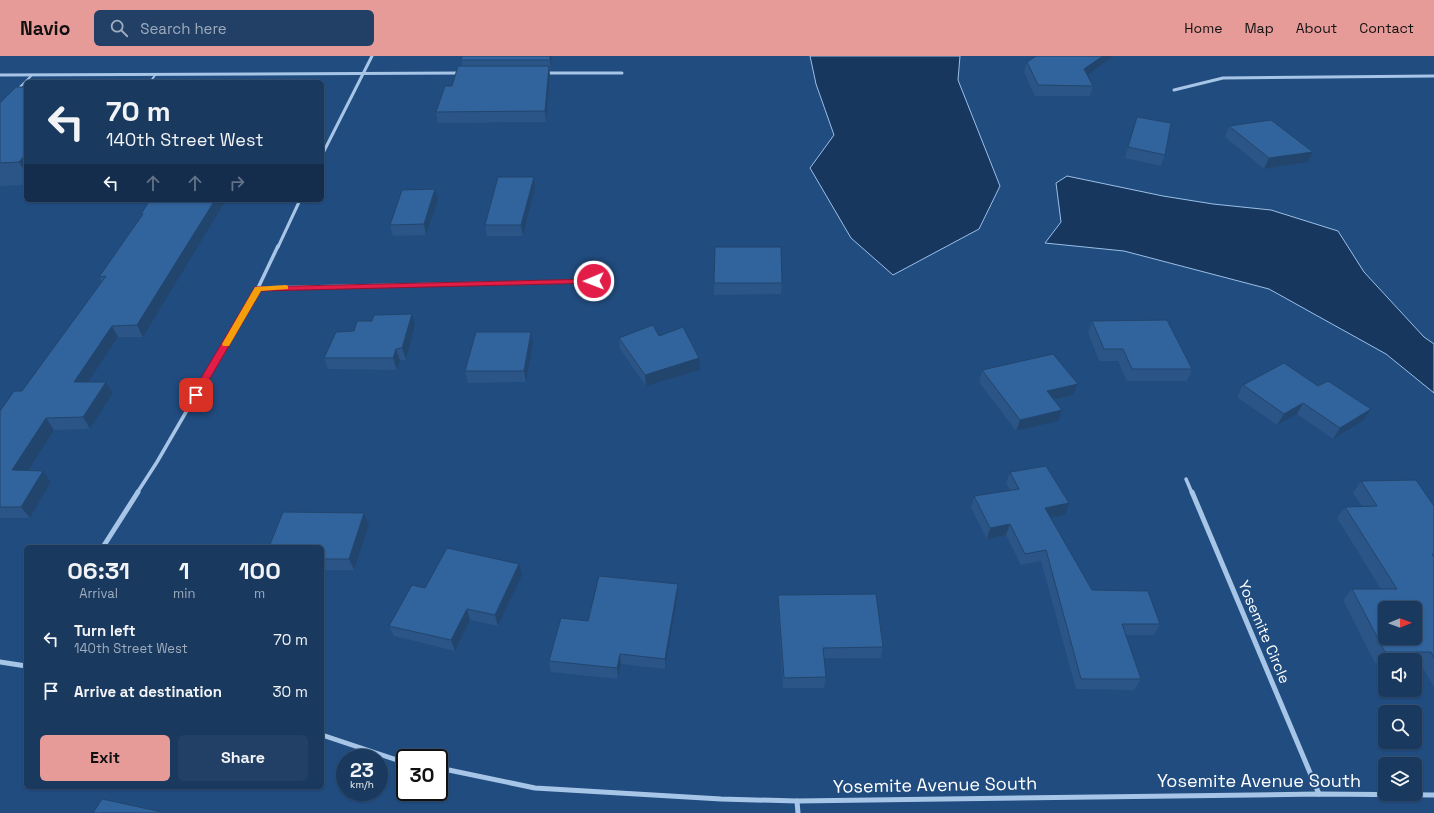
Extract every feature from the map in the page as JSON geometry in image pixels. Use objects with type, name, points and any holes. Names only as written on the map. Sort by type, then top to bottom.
[{"type":"street","points":[[324,151],[372,56]]},
{"type":"street","points":[[0,75],[462,73]]},
{"type":"street","points":[[542,73],[622,73]]},
{"type":"street","points":[[1174,90],[1223,78],[1434,76]]},
{"type":"street","points":[[103,545],[157,462],[258,288],[299,202]]},
{"type":"street","points":[[258,288],[594,281]]},
{"type":"street","name":"Yosemite Circle","points":[[1186,479],[1319,794]]},
{"type":"street","points":[[0,662],[24,666]]},
{"type":"street","points":[[324,736],[396,759]]},
{"type":"street","name":"Yosemite Avenue South","points":[[448,770],[536,788],[721,800],[797,801],[1319,794],[1434,795]]},
{"type":"street","points":[[797,801],[798,813]]},
{"type":"lane","points":[[152,80],[156,74]]},
{"type":"lane","points":[[27,80],[32,75]]},
{"type":"lane","points":[[16,91],[24,83]]},
{"type":"water","points":[[810,56],[960,56],[958,80],[1000,186],[979,229],[893,275],[851,238],[810,168],[834,135],[816,84]]},
{"type":"water","points":[[1067,176],[1163,196],[1213,204],[1271,210],[1338,231],[1364,272],[1424,337],[1434,344],[1434,393],[1386,354],[1269,289],[1124,251],[1045,243],[1061,222],[1056,183]]},
{"type":"building","points":[[462,56],[550,56],[550,60],[461,60]]},
{"type":"building","points":[[1036,56],[1103,56],[1084,69],[1093,86],[1038,85],[1027,62]]},
{"type":"building","points":[[458,66],[549,66],[545,111],[436,112],[445,86],[452,86]]},
{"type":"building","points":[[16,87],[24,87],[24,156],[19,162],[0,163],[0,103]]},
{"type":"building","points":[[1137,117],[1171,123],[1165,155],[1128,147]]},
{"type":"building","points":[[1271,120],[1313,152],[1269,158],[1229,126]]},
{"type":"building","points":[[498,177],[534,177],[521,225],[485,225]]},
{"type":"building","points":[[435,189],[424,224],[390,225],[402,190]]},
{"type":"building","points":[[149,202],[214,202],[137,325],[112,326],[74,382],[106,382],[83,417],[46,418],[12,470],[43,471],[21,507],[0,507],[0,411],[14,391],[22,391],[106,276],[99,277],[143,214],[141,214]]},
{"type":"building","points":[[715,247],[781,247],[782,283],[714,283]]},
{"type":"building","points":[[412,314],[402,348],[396,349],[393,358],[324,358],[336,332],[354,331],[357,321],[372,321],[374,315]]},
{"type":"building","points":[[1167,320],[1192,369],[1132,369],[1123,349],[1104,349],[1092,321]]},
{"type":"building","points":[[653,325],[659,336],[683,327],[699,358],[645,375],[619,338]]},
{"type":"building","points":[[476,332],[531,332],[524,371],[465,371]]},
{"type":"building","points":[[1053,354],[1078,384],[1047,391],[1062,410],[1020,420],[982,370]]},
{"type":"building","points":[[1284,363],[1318,386],[1328,381],[1371,409],[1340,428],[1303,403],[1284,414],[1243,385]]},
{"type":"building","points":[[1046,466],[1069,503],[1045,508],[1092,590],[1148,591],[1160,624],[1122,624],[1141,679],[1081,679],[1046,550],[1025,554],[1010,524],[990,528],[974,496],[1019,489],[1010,472]]},
{"type":"building","points":[[1416,480],[1434,506],[1434,554],[1432,554],[1434,557],[1434,658],[1431,652],[1385,652],[1381,645],[1422,645],[1422,601],[1378,601],[1378,639],[1352,589],[1397,589],[1345,507],[1377,506],[1361,481]]},
{"type":"building","points":[[283,512],[364,513],[349,559],[324,559],[324,545],[270,545]]},
{"type":"building","points":[[447,548],[519,564],[495,615],[467,609],[451,640],[389,626],[412,585],[425,588]]},
{"type":"building","points":[[599,576],[678,584],[665,659],[620,654],[617,668],[549,661],[561,618],[588,621]]},
{"type":"building","points":[[876,594],[883,647],[823,648],[826,677],[784,678],[778,595]]},
{"type":"building","points":[[102,799],[162,812],[162,813],[93,813]]},
{"type":"slow traffic","points":[[226,344],[258,288],[286,288]]},
{"type":"route","points":[[196,395],[258,288],[594,281]]}]
